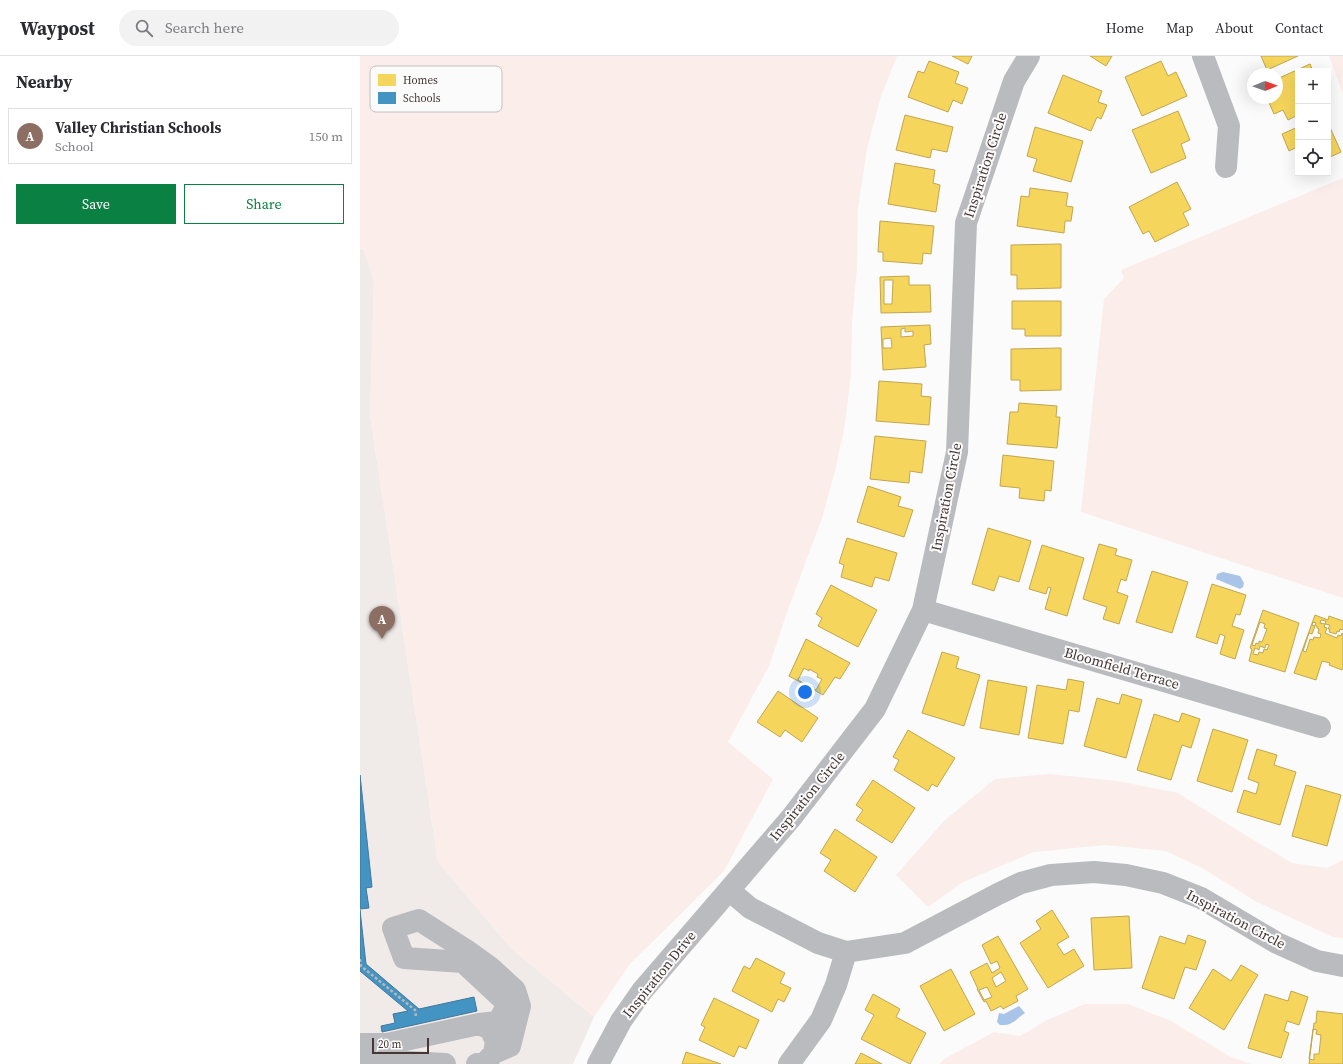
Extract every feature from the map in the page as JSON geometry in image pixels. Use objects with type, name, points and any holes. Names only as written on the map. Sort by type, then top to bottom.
[{"type":"street","name":"Inspiration Circle","points":[[1029,56],[1014,81],[966,223],[957,452],[923,610],[875,710],[791,818],[729,890],[750,908],[818,943],[846,952],[906,943],[1021,883],[1051,875],[1094,872],[1126,875],[1163,883],[1201,898],[1277,943],[1317,961],[1343,966]]},
{"type":"street","points":[[1203,56],[1229,126],[1226,167]]},
{"type":"street","name":"Bloomfield Terrace","points":[[923,610],[1320,726]]},
{"type":"street","name":"Inspiration Drive","points":[[598,1064],[612,1036],[630,1006],[654,976],[729,890]]},
{"type":"street","points":[[360,1044],[387,1044],[479,1024],[498,1022],[508,1004],[463,962],[404,958],[393,928],[419,920],[491,968],[515,990],[520,1006],[510,1046],[486,1059]]},
{"type":"street","points":[[790,1064],[821,1020],[836,985],[846,952]]},
{"type":"street","points":[[479,1024],[490,1029],[496,1041],[486,1059]]},
{"type":"street","points":[[360,1059],[445,1064]]},
{"type":"path","points":[[360,958],[361,966],[415,1010],[417,1021]]},
{"type":"shaded area","points":[[360,56],[897,56],[881,96],[867,149],[858,208],[857,267],[852,322],[851,373],[845,424],[835,471],[822,518],[769,666],[728,742],[773,779],[724,871],[629,965],[594,1017],[512,949],[438,862],[370,415],[374,280],[364,250],[360,248]]},
{"type":"shaded area","points":[[1329,56],[1343,56],[1343,94]]},
{"type":"shaded area","points":[[1343,178],[1343,598],[1081,512],[1104,299],[1124,278],[1121,270]]},
{"type":"shaded area","points":[[360,248],[364,250],[374,280],[370,415],[438,862],[512,949],[594,1017],[573,1064],[360,1064]]},
{"type":"shaded area","points":[[1049,774],[1117,781],[1178,793],[1292,863],[1327,868],[1343,860],[1343,938],[1333,937],[1255,901],[1204,869],[1166,851],[1105,845],[1034,852],[963,882],[928,907],[896,875],[944,821],[995,779]]},
{"type":"shaded area","points":[[1085,1004],[1128,1004],[1171,1021],[1231,1057],[1251,1064],[939,1064],[944,1059],[994,1032],[1020,1036],[1047,1020]]},
{"type":"water","points":[[1223,572],[1240,576],[1244,583],[1243,587],[1240,589],[1216,579],[1217,574]]},
{"type":"water","points":[[1019,1006],[1025,1013],[1016,1020],[1008,1025],[1000,1025],[997,1022],[999,1013],[1004,1014]]},
{"type":"building: Homes","points":[[952,56],[972,56],[968,64]]},
{"type":"building: Homes","points":[[1090,56],[1112,56],[1106,66]]},
{"type":"building: Homes","points":[[1261,56],[1298,56],[1271,68],[1266,68]]},
{"type":"building: Homes","points":[[929,61],[959,72],[955,83],[968,88],[962,104],[953,100],[948,112],[908,97],[918,71],[924,73]]},
{"type":"building: Homes","points":[[1161,61],[1168,76],[1176,72],[1187,96],[1142,116],[1125,77]]},
{"type":"building: Homes","points":[[1310,64],[1312,68],[1301,68]]},
{"type":"building: Homes","points":[[1295,71],[1295,116],[1288,120],[1283,110],[1274,114],[1270,104],[1283,104],[1283,76]]},
{"type":"building: Homes","points":[[1063,75],[1102,91],[1098,102],[1107,105],[1101,119],[1097,117],[1091,131],[1048,113]]},
{"type":"building: Homes","points":[[1178,111],[1190,140],[1181,144],[1186,158],[1151,173],[1132,130]]},
{"type":"building: Homes","points":[[905,115],[953,127],[947,152],[932,149],[930,158],[896,150]]},
{"type":"building: Homes","points":[[1035,127],[1083,141],[1071,182],[1033,171],[1037,159],[1027,156]]},
{"type":"building: Homes","points":[[1295,128],[1295,148],[1289,151],[1282,134]]},
{"type":"building: Homes","points":[[1331,130],[1341,152],[1331,157]]},
{"type":"building: Homes","points":[[895,163],[935,170],[933,183],[940,185],[936,212],[888,204]]},
{"type":"building: Homes","points":[[1177,182],[1191,209],[1183,213],[1189,225],[1155,242],[1149,231],[1143,234],[1129,207]]},
{"type":"building: Homes","points":[[1030,188],[1068,193],[1066,206],[1073,207],[1071,221],[1065,221],[1064,233],[1017,226],[1021,196],[1029,197]]},
{"type":"building: Homes","points":[[880,221],[934,226],[931,254],[923,253],[922,264],[883,261],[883,252],[878,252]]},
{"type":"building: Homes","points":[[1061,244],[1061,288],[1017,289],[1017,275],[1011,275],[1011,245]]},
{"type":"building: Homes","points":[[909,276],[909,285],[930,285],[931,312],[881,313],[880,277]],"holes":[[[884,280],[893,280],[892,304],[884,304]]]},
{"type":"building: Homes","points":[[1012,301],[1061,301],[1061,336],[1025,336],[1025,329],[1012,329]]},
{"type":"building: Homes","points":[[930,325],[931,344],[924,345],[926,367],[883,370],[881,327]],"holes":[[[905,328],[905,332],[913,331],[913,336],[901,337],[901,329]],[[891,338],[892,348],[883,348],[883,339]]]},
{"type":"building: Homes","points":[[1061,348],[1061,390],[1020,391],[1020,380],[1011,380],[1011,349]]},
{"type":"building: Homes","points":[[879,381],[922,384],[921,396],[931,397],[929,425],[876,421]]},
{"type":"building: Homes","points":[[1019,403],[1057,406],[1056,417],[1060,417],[1057,448],[1007,444],[1010,412],[1018,412]]},
{"type":"building: Homes","points":[[875,436],[926,441],[922,473],[910,471],[909,483],[870,479]]},
{"type":"building: Homes","points":[[1003,455],[1054,461],[1051,491],[1045,490],[1044,501],[1019,498],[1020,488],[1000,486]]},
{"type":"building: Homes","points":[[868,486],[901,497],[898,506],[913,510],[904,537],[857,522]]},
{"type":"building: Homes","points":[[988,528],[1031,541],[1019,582],[999,576],[994,591],[972,584]]},
{"type":"building: Homes","points":[[847,538],[897,553],[889,581],[875,577],[872,587],[841,577],[844,565],[839,563]]},
{"type":"building: Homes","points":[[1099,544],[1117,549],[1115,555],[1132,560],[1126,581],[1121,579],[1117,592],[1128,596],[1119,624],[1103,619],[1107,607],[1083,599]]},
{"type":"building: Homes","points":[[1042,545],[1084,558],[1067,616],[1045,609],[1051,588],[1048,587],[1046,594],[1029,589]]},
{"type":"building: Homes","points":[[1152,571],[1188,582],[1172,633],[1136,622]]},
{"type":"building: Homes","points":[[1212,584],[1246,595],[1240,615],[1236,614],[1232,626],[1244,630],[1235,659],[1220,654],[1225,636],[1220,634],[1217,644],[1196,637]]},
{"type":"building: Homes","points":[[831,585],[877,610],[858,647],[818,626],[822,618],[816,614]]},
{"type":"building: Homes","points":[[1263,610],[1299,623],[1285,672],[1249,661],[1252,649],[1250,648]],"holes":[[[1260,622],[1265,624],[1264,628],[1267,629],[1262,642],[1259,641],[1259,644],[1256,643],[1255,646],[1252,645]],[[1266,644],[1269,645],[1267,650],[1264,649],[1263,653],[1259,652],[1258,655],[1253,654],[1255,648],[1259,650],[1260,646],[1265,648]]]},
{"type":"building: Homes","points":[[1315,615],[1328,620],[1329,616],[1343,621],[1343,630],[1340,629],[1336,634],[1329,632],[1330,629],[1328,629],[1330,625],[1325,624],[1324,627],[1327,628],[1325,633],[1337,638],[1338,635],[1341,636],[1342,633],[1343,634],[1342,670],[1329,665],[1330,663],[1322,661],[1316,680],[1294,673]],"holes":[[[1321,620],[1326,621],[1325,624],[1320,623]],[[1313,622],[1316,623],[1315,625],[1319,629],[1318,633],[1321,634],[1320,638],[1314,637],[1313,640],[1310,639],[1306,652],[1303,651],[1309,633],[1312,634],[1315,626],[1312,625]]]},
{"type":"building: Homes","points":[[806,639],[850,663],[840,679],[835,677],[823,695],[789,676]],"holes":[[[804,668],[809,671],[809,669],[818,674],[817,677],[822,679],[816,690],[798,680]]]},
{"type":"building: Homes","points":[[942,652],[959,657],[956,668],[980,675],[964,726],[922,713]]},
{"type":"building: Homes","points":[[1068,679],[1084,682],[1079,712],[1069,710],[1063,744],[1028,738],[1037,685],[1066,690]]},
{"type":"building: Homes","points":[[988,680],[1027,687],[1019,735],[980,728]]},
{"type":"building: Homes","points":[[778,691],[818,718],[802,742],[785,730],[780,737],[757,722]]},
{"type":"building: Homes","points":[[1122,694],[1142,700],[1126,758],[1084,746],[1097,698],[1119,704]]},
{"type":"building: Homes","points":[[1182,713],[1200,719],[1191,748],[1182,745],[1171,780],[1137,770],[1154,714],[1179,722]]},
{"type":"building: Homes","points":[[1213,729],[1248,740],[1232,792],[1197,781]]},
{"type":"building: Homes","points":[[908,730],[955,758],[937,787],[932,784],[928,791],[894,770],[899,760],[893,757]]},
{"type":"building: Homes","points":[[1257,749],[1277,755],[1274,765],[1296,772],[1280,825],[1237,812],[1244,790],[1256,794],[1259,783],[1248,779]]},
{"type":"building: Homes","points":[[873,780],[915,808],[892,843],[856,820],[863,810],[856,805]]},
{"type":"building: Homes","points":[[1306,785],[1341,795],[1327,846],[1292,836]]},
{"type":"building: Homes","points":[[835,829],[877,857],[855,892],[824,871],[831,860],[820,853]]},
{"type":"building: Homes","points":[[1052,910],[1069,937],[1057,944],[1064,955],[1074,949],[1084,966],[1048,988],[1020,943],[1041,929],[1036,921]]},
{"type":"building: Homes","points":[[1129,916],[1132,968],[1094,970],[1091,918]]},
{"type":"building: Homes","points":[[1188,935],[1206,941],[1196,970],[1185,967],[1174,999],[1142,988],[1160,936],[1185,944]]},
{"type":"building: Homes","points":[[998,936],[1028,989],[1016,996],[1018,1001],[1003,1009],[1001,1006],[991,1011],[986,1001],[984,1002],[977,989],[970,972],[987,963],[992,973],[1000,968],[997,961],[991,964],[982,945]],"holes":[[[1001,972],[1006,981],[996,987],[992,978]],[[987,987],[992,997],[984,1000],[979,990]]]},
{"type":"building: Homes","points":[[756,958],[785,973],[780,983],[791,988],[784,1002],[778,999],[772,1012],[732,991],[744,966],[750,969]]},
{"type":"building: Homes","points":[[1241,965],[1258,975],[1224,1030],[1189,1008],[1213,969],[1231,981]]},
{"type":"building: Homes","points":[[951,969],[975,1014],[944,1031],[920,986]]},
{"type":"building: Homes","points":[[1291,991],[1308,997],[1299,1025],[1287,1021],[1284,1031],[1289,1033],[1281,1058],[1248,1048],[1265,994],[1288,1001]]},
{"type":"building: Homes","points":[[873,994],[900,1009],[896,1017],[926,1033],[910,1064],[861,1039],[874,1015],[865,1010]]},
{"type":"building: Homes","points":[[714,998],[759,1020],[746,1049],[739,1046],[734,1057],[699,1040],[705,1027],[701,1025]]},
{"type":"building: Homes","points":[[1317,1011],[1343,1014],[1343,1064],[1309,1064],[1310,1059],[1314,1060],[1314,1054],[1319,1054],[1321,1035],[1316,1034],[1317,1030],[1313,1029],[1314,1023],[1316,1023]]},
{"type":"building: Homes","points":[[686,1052],[721,1064],[682,1064]]},
{"type":"building: Homes","points":[[861,1053],[882,1064],[855,1064]]},
{"type":"building: Schools","points":[[360,775],[372,887],[366,888],[369,908],[360,909]]},
{"type":"building: Schools","points":[[360,910],[366,964],[419,1009],[474,997],[477,1011],[382,1032],[381,1026],[395,1023],[393,1014],[408,1011],[360,971]]},
{"type":"place","name":"Valley Christian Schools","points":[[382,639]]}]
